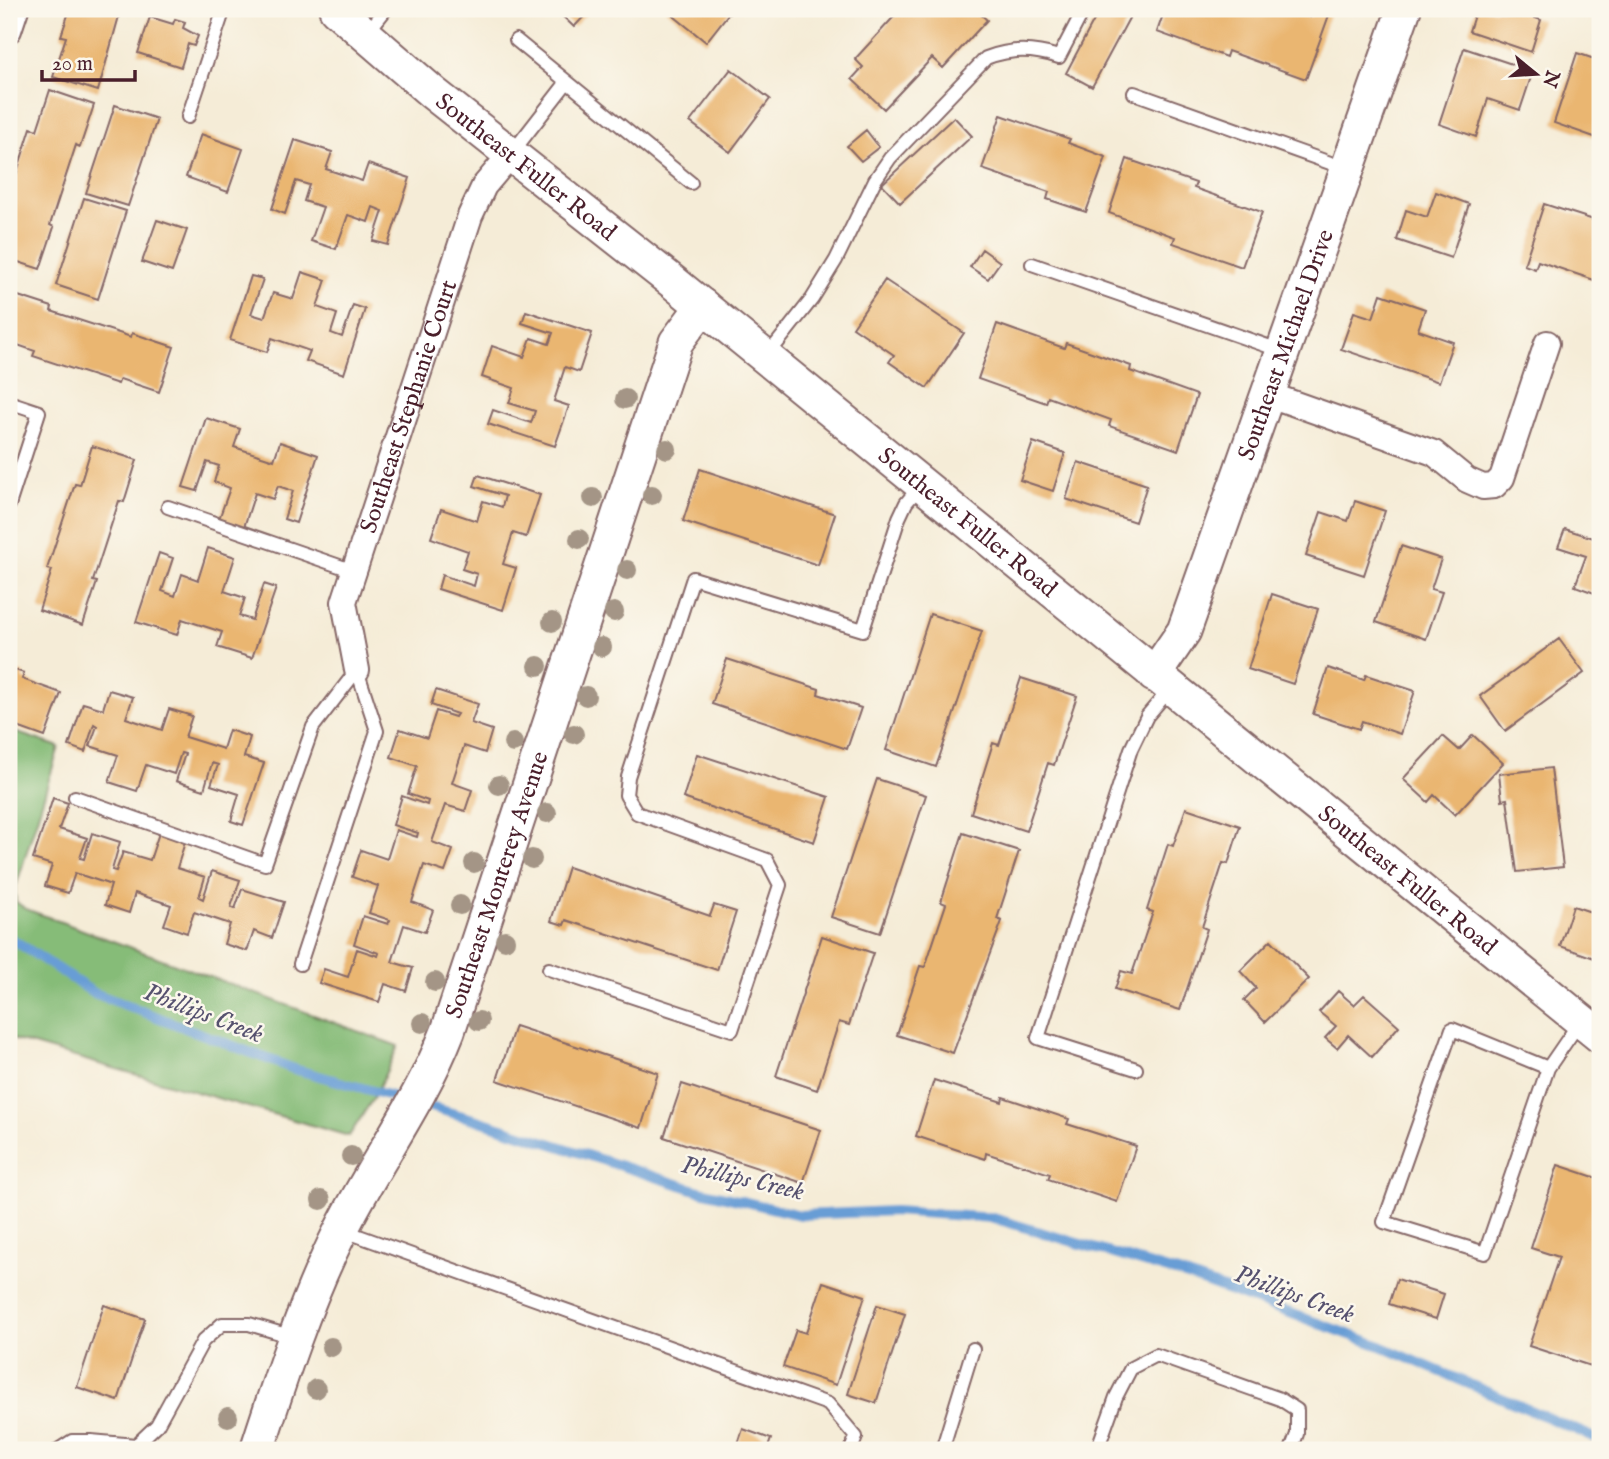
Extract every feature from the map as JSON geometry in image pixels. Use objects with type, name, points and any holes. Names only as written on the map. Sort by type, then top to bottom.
[{"type":"street","points":[[9,30],[16,9]]},
{"type":"street","name":"Southeast Fuller Road","points":[[337,9],[511,154],[703,306],[1590,1028]]},
{"type":"street","name":"Southeast Michael Drive","points":[[1163,681],[1184,631],[1404,9]]},
{"type":"street","name":"Southeast Stephanie Court","points":[[357,670],[344,602],[470,216],[484,186],[511,154]]},
{"type":"street","name":"Southeast Monterey Avenue","points":[[257,1450],[294,1338],[341,1230],[436,1061],[676,342],[703,306]]},
{"type":"street","points":[[1268,394],[1434,453],[1467,480],[1483,487],[1494,486],[1502,478],[1547,343]]},
{"type":"lane","points":[[188,117],[224,9]]},
{"type":"lane","points":[[365,35],[386,9]]},
{"type":"lane","points":[[765,359],[818,289],[836,260],[875,180],[890,158],[986,58],[1006,50],[1038,51],[1059,57],[1084,9]]},
{"type":"lane","points":[[516,40],[691,183]]},
{"type":"lane","points":[[511,154],[568,82]]},
{"type":"lane","points":[[1134,93],[1347,169]]},
{"type":"lane","points":[[1032,264],[1282,351]]},
{"type":"lane","points":[[9,402],[39,412],[9,505]]},
{"type":"lane","points":[[549,970],[732,1030],[780,885],[767,860],[637,813],[626,794],[628,776],[693,578],[863,630],[899,518],[906,503],[921,485]]},
{"type":"lane","points":[[168,508],[354,572]]},
{"type":"lane","points":[[75,797],[265,864],[313,727],[357,670]]},
{"type":"lane","points":[[300,964],[377,731],[357,670]]},
{"type":"lane","points":[[1136,1069],[1038,1038],[1131,749],[1163,681]]},
{"type":"lane","points":[[1548,1068],[1452,1029],[1384,1222],[1485,1253],[1548,1068],[1590,1028]]},
{"type":"lane","points":[[341,1230],[828,1404],[856,1437],[851,1450]]},
{"type":"lane","points":[[58,1450],[72,1441],[90,1446],[137,1448],[157,1425],[203,1341],[222,1324],[249,1324],[294,1338]]},
{"type":"lane","points":[[942,1450],[973,1349]]},
{"type":"lane","points":[[1097,1450],[1116,1397],[1131,1368],[1156,1355],[1280,1399],[1297,1410],[1297,1434],[1291,1450]]},
{"type":"green space","points":[[9,730],[59,747],[15,890],[16,902],[26,909],[398,1046],[376,1094],[349,1136],[9,1038]]},
{"type":"building","points":[[70,9],[121,9],[98,91],[53,77],[66,37],[61,36]]},
{"type":"building","points":[[555,9],[591,9],[574,27]]},
{"type":"building","points":[[665,9],[732,9],[706,42]]},
{"type":"building","points":[[901,9],[975,9],[987,20],[943,68],[932,58],[884,109],[852,79],[863,67],[855,59]]},
{"type":"building","points":[[1100,9],[1134,9],[1092,87],[1066,73]]},
{"type":"building","points":[[1165,9],[1288,9],[1310,17],[1313,9],[1329,15],[1306,79],[1228,51],[1226,57],[1157,32]]},
{"type":"building","points":[[1476,9],[1529,9],[1527,15],[1541,20],[1531,52],[1469,31]]},
{"type":"building","points":[[150,17],[173,24],[175,19],[185,22],[183,28],[198,36],[194,46],[188,44],[181,67],[138,53]]},
{"type":"building","points":[[1464,48],[1533,71],[1520,110],[1488,99],[1476,137],[1439,124]]},
{"type":"building","points":[[1577,53],[1600,61],[1600,139],[1554,123]]},
{"type":"building","points":[[731,69],[770,99],[730,152],[690,122]]},
{"type":"building","points":[[50,90],[94,105],[80,147],[76,145],[50,225],[54,227],[40,269],[9,259],[9,197],[31,128],[37,130]]},
{"type":"building","points":[[115,105],[157,119],[128,206],[86,193]]},
{"type":"building","points":[[1001,115],[1070,139],[1068,143],[1106,157],[1086,212],[1047,199],[1049,192],[982,169]]},
{"type":"building","points":[[954,117],[972,136],[900,203],[882,184]]},
{"type":"building","points":[[866,130],[879,147],[861,161],[847,146]]},
{"type":"building","points":[[201,134],[243,149],[228,192],[186,177]]},
{"type":"building","points":[[295,140],[332,152],[326,169],[362,181],[368,164],[410,178],[388,245],[373,241],[383,211],[373,207],[368,222],[348,215],[336,249],[311,241],[323,207],[304,201],[309,185],[296,181],[285,214],[272,209]]},
{"type":"building","points":[[1127,159],[1196,183],[1194,188],[1262,212],[1242,267],[1173,243],[1175,237],[1109,213]]},
{"type":"building","points":[[1436,192],[1469,204],[1451,258],[1397,240],[1406,210],[1427,217]]},
{"type":"building","points":[[84,198],[126,211],[98,299],[56,285]]},
{"type":"building","points":[[1544,204],[1600,222],[1600,282],[1538,261],[1535,269],[1524,265]]},
{"type":"building","points":[[157,220],[187,230],[172,272],[142,262]]},
{"type":"building","points":[[982,249],[1000,262],[988,279],[970,267]]},
{"type":"building","points":[[302,272],[326,280],[317,307],[337,314],[331,333],[342,337],[353,305],[365,309],[344,374],[306,361],[310,351],[272,338],[267,352],[230,340],[251,276],[263,279],[251,314],[264,318],[273,293],[293,299]]},
{"type":"building","points":[[885,280],[964,333],[927,388],[889,362],[894,355],[853,327]]},
{"type":"building","points":[[9,293],[52,307],[51,311],[131,337],[132,333],[174,347],[159,392],[120,379],[118,384],[33,356],[35,351],[9,342]]},
{"type":"building","points":[[1381,294],[1425,309],[1418,330],[1453,342],[1439,382],[1341,349],[1354,312],[1373,318]]},
{"type":"building","points":[[526,311],[592,333],[579,372],[565,367],[554,401],[569,406],[555,446],[488,424],[493,410],[531,423],[535,411],[509,403],[514,388],[482,377],[492,346],[524,357],[531,338],[549,344],[553,333],[522,323]]},
{"type":"building","points":[[997,324],[1064,348],[1066,343],[1131,366],[1130,371],[1197,395],[1178,450],[1109,426],[1111,420],[1048,397],[1046,403],[978,379]]},
{"type":"building","points":[[206,418],[240,429],[234,447],[274,460],[280,442],[318,455],[296,523],[284,519],[293,491],[278,486],[273,499],[255,493],[244,527],[219,519],[230,488],[214,482],[219,466],[207,462],[197,491],[183,487]]},
{"type":"building","points":[[1033,442],[1065,453],[1053,491],[1020,480]]},
{"type":"building","points":[[92,446],[137,460],[124,502],[119,501],[93,581],[97,582],[83,625],[39,610],[52,570],[47,569],[75,484],[80,485]]},
{"type":"building","points":[[1078,462],[1147,485],[1135,522],[1066,499]]},
{"type":"building","points":[[700,469],[835,514],[818,565],[683,521]]},
{"type":"building","points":[[478,475],[540,495],[526,537],[513,533],[503,564],[516,568],[503,610],[438,589],[442,575],[474,586],[477,574],[462,569],[468,551],[431,538],[441,509],[477,521],[483,501],[502,507],[505,496],[474,486]]},
{"type":"building","points":[[1355,501],[1385,511],[1364,575],[1306,556],[1321,512],[1348,521]]},
{"type":"building","points":[[1565,529],[1600,540],[1600,595],[1575,586],[1586,556],[1558,547]]},
{"type":"building","points":[[1401,546],[1441,559],[1431,589],[1442,592],[1426,639],[1376,622]]},
{"type":"building","points":[[208,548],[235,557],[224,591],[245,598],[239,616],[252,620],[264,584],[276,588],[252,658],[217,647],[222,632],[182,619],[177,635],[136,622],[159,553],[173,558],[162,591],[175,596],[182,574],[198,580]]},
{"type":"building","points":[[1272,594],[1318,609],[1293,684],[1248,669]]},
{"type":"building","points":[[930,614],[982,631],[936,767],[886,750]]},
{"type":"building","points":[[1559,639],[1584,673],[1505,731],[1480,696]]},
{"type":"building","points":[[727,659],[819,689],[818,694],[861,708],[847,749],[712,704]]},
{"type":"building","points":[[9,668],[24,673],[22,679],[61,693],[45,737],[9,724]]},
{"type":"building","points":[[1328,668],[1364,680],[1366,675],[1415,691],[1400,734],[1362,721],[1359,729],[1313,714]]},
{"type":"building","points":[[1021,678],[1077,696],[1054,765],[1048,763],[1026,831],[971,813],[993,743],[999,745]]},
{"type":"building","points":[[109,690],[133,697],[126,718],[162,730],[169,709],[192,716],[185,737],[223,749],[229,730],[250,737],[244,757],[264,763],[243,825],[231,821],[239,794],[211,785],[218,765],[212,763],[204,790],[176,781],[185,754],[181,753],[174,774],[146,765],[137,791],[109,782],[118,755],[90,746],[97,726],[94,724],[85,752],[69,746],[83,703],[103,709]]},
{"type":"building","points":[[436,690],[478,704],[471,723],[492,730],[485,753],[464,746],[452,783],[472,790],[465,811],[445,805],[432,842],[453,850],[445,872],[424,865],[412,902],[433,910],[425,932],[404,925],[392,962],[413,968],[406,991],[385,984],[379,1002],[319,983],[324,969],[348,977],[357,949],[378,956],[379,953],[354,944],[363,916],[388,924],[390,920],[369,913],[378,886],[352,877],[361,850],[387,859],[396,830],[417,837],[418,833],[393,825],[402,796],[427,805],[428,801],[408,794],[417,766],[391,757],[400,729],[427,738],[436,711],[455,717],[457,714],[431,705]]},
{"type":"building","points":[[1473,735],[1503,763],[1455,815],[1434,795],[1428,802],[1403,779],[1443,736],[1459,750]]},
{"type":"building","points":[[697,754],[829,797],[814,842],[683,798]]},
{"type":"building","points":[[1551,768],[1563,867],[1517,872],[1507,799],[1502,800],[1499,774]]},
{"type":"building","points":[[877,779],[926,795],[880,933],[831,917]]},
{"type":"building","points":[[53,798],[68,803],[59,829],[87,838],[80,858],[84,859],[92,833],[120,842],[112,870],[116,871],[123,852],[150,860],[159,833],[185,842],[177,868],[205,877],[199,897],[203,899],[212,871],[240,880],[231,907],[235,909],[242,889],[284,902],[272,938],[254,931],[247,951],[224,944],[230,924],[194,912],[187,933],[164,925],[171,905],[135,893],[129,913],[105,905],[111,885],[75,873],[68,893],[45,886],[52,865],[33,859]]},
{"type":"building","points":[[1186,808],[1240,826],[1228,864],[1223,863],[1202,927],[1207,929],[1180,1010],[1115,989],[1121,971],[1132,974],[1153,912],[1147,910],[1168,844],[1173,846]]},
{"type":"building","points":[[963,833],[1019,851],[997,919],[1002,921],[953,1053],[897,1035],[920,966],[925,967],[946,904],[941,902]]},
{"type":"building","points":[[568,867],[710,916],[714,905],[736,912],[717,970],[566,920],[564,925],[551,921]]},
{"type":"building","points":[[1573,906],[1600,915],[1600,960],[1560,946]]},
{"type":"building","points":[[822,936],[873,953],[849,1025],[839,1022],[817,1090],[776,1076]]},
{"type":"building","points":[[1271,940],[1309,979],[1265,1022],[1244,1000],[1256,988],[1240,971]]},
{"type":"building","points":[[1338,991],[1354,1005],[1364,995],[1399,1026],[1372,1057],[1348,1035],[1337,1048],[1325,1038],[1336,1026],[1319,1012]]},
{"type":"building","points":[[515,1026],[658,1073],[641,1128],[497,1080]]},
{"type":"building","points":[[934,1080],[1002,1102],[1003,1097],[1069,1119],[1067,1124],[1136,1146],[1117,1202],[1048,1179],[1050,1174],[986,1153],[985,1159],[916,1136]]},
{"type":"building","points":[[682,1084],[821,1130],[803,1183],[664,1137]]},
{"type":"building","points":[[1558,1165],[1600,1179],[1600,1369],[1529,1346],[1559,1257],[1531,1248]]},
{"type":"building","points":[[1397,1279],[1444,1294],[1436,1319],[1389,1304]]},
{"type":"building","points":[[823,1282],[865,1296],[836,1385],[783,1367],[796,1330],[806,1333]]},
{"type":"building","points":[[104,1305],[145,1319],[118,1401],[77,1387]]},
{"type":"building","points":[[877,1305],[905,1314],[876,1403],[848,1394]]},
{"type":"building","points":[[743,1429],[771,1439],[767,1450],[736,1450]]},
{"type":"waterway","name":"Phillips Creek","points":[[9,937],[94,993],[294,1069],[477,1120],[696,1190],[800,1215],[894,1211],[993,1218],[1185,1275],[1378,1345],[1600,1440]]}]
